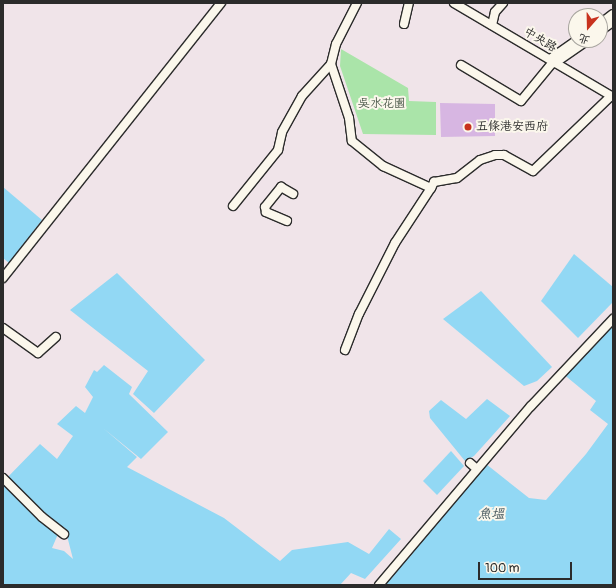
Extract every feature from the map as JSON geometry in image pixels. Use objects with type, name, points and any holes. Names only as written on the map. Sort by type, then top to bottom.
[{"type":"street","points":[[3,278],[221,3]]},
{"type":"street","points":[[233,206],[278,150],[282,132],[302,96],[331,64],[336,44],[356,3]]},
{"type":"street","points":[[404,24],[409,3]]},
{"type":"street","points":[[492,25],[495,12],[503,3]]},
{"type":"street","name":"中央路","points":[[459,4],[612,97]]},
{"type":"street","points":[[461,65],[521,100],[553,61],[568,48]]},
{"type":"street","points":[[553,61],[575,48]]},
{"type":"street","points":[[331,64],[349,118],[354,145],[402,177],[431,188]]},
{"type":"street","points":[[345,350],[359,314],[395,243],[434,182],[457,178],[480,160],[495,155],[504,155],[533,171],[612,97]]},
{"type":"street","points":[[287,221],[266,212],[265,208],[281,187],[293,194]]},
{"type":"street","points":[[380,585],[477,469],[613,318]]},
{"type":"street","points":[[3,328],[38,353],[56,337]]},
{"type":"street","points":[[470,463],[477,469]]},
{"type":"street","points":[[3,478],[42,517],[64,534]]},
{"type":"green space","name":"吳水花園","points":[[341,49],[408,88],[409,101],[436,102],[436,135],[363,134],[340,66]]},
{"type":"water","points":[[3,187],[42,220],[9,263],[3,258]]},
{"type":"water","points":[[574,254],[613,287],[613,302],[578,338],[541,301]]},
{"type":"water","points":[[117,273],[205,360],[154,413],[133,394],[148,371],[70,310]]},
{"type":"water","points":[[481,291],[552,367],[537,381],[524,386],[443,319]]},
{"type":"water","name":"魚塭","points":[[613,317],[613,585],[375,585],[401,553],[410,557],[481,460],[529,498],[546,500],[586,454],[608,424],[590,410],[596,401],[562,373]]},
{"type":"water","points":[[104,365],[132,387],[129,394],[168,432],[141,459],[103,428],[137,457],[127,467],[224,518],[280,561],[292,550],[348,542],[369,554],[389,529],[401,539],[365,579],[351,573],[340,585],[3,585],[3,482],[40,444],[57,459],[73,436],[57,424],[76,406],[85,413],[93,397],[85,387],[94,370],[97,372]],"holes":[[[61,527],[65,528],[73,559],[64,551],[52,548]]]},
{"type":"water","points":[[487,399],[510,416],[474,456],[465,461],[430,418],[429,411],[441,400],[466,419]]},
{"type":"water","points":[[451,451],[464,466],[437,495],[423,481]]},
{"type":"building","name":"五條港安西府","points":[[440,103],[495,104],[495,136],[441,137]]},
{"type":"place","name":"五條港安西府","points":[[468,127]]}]
